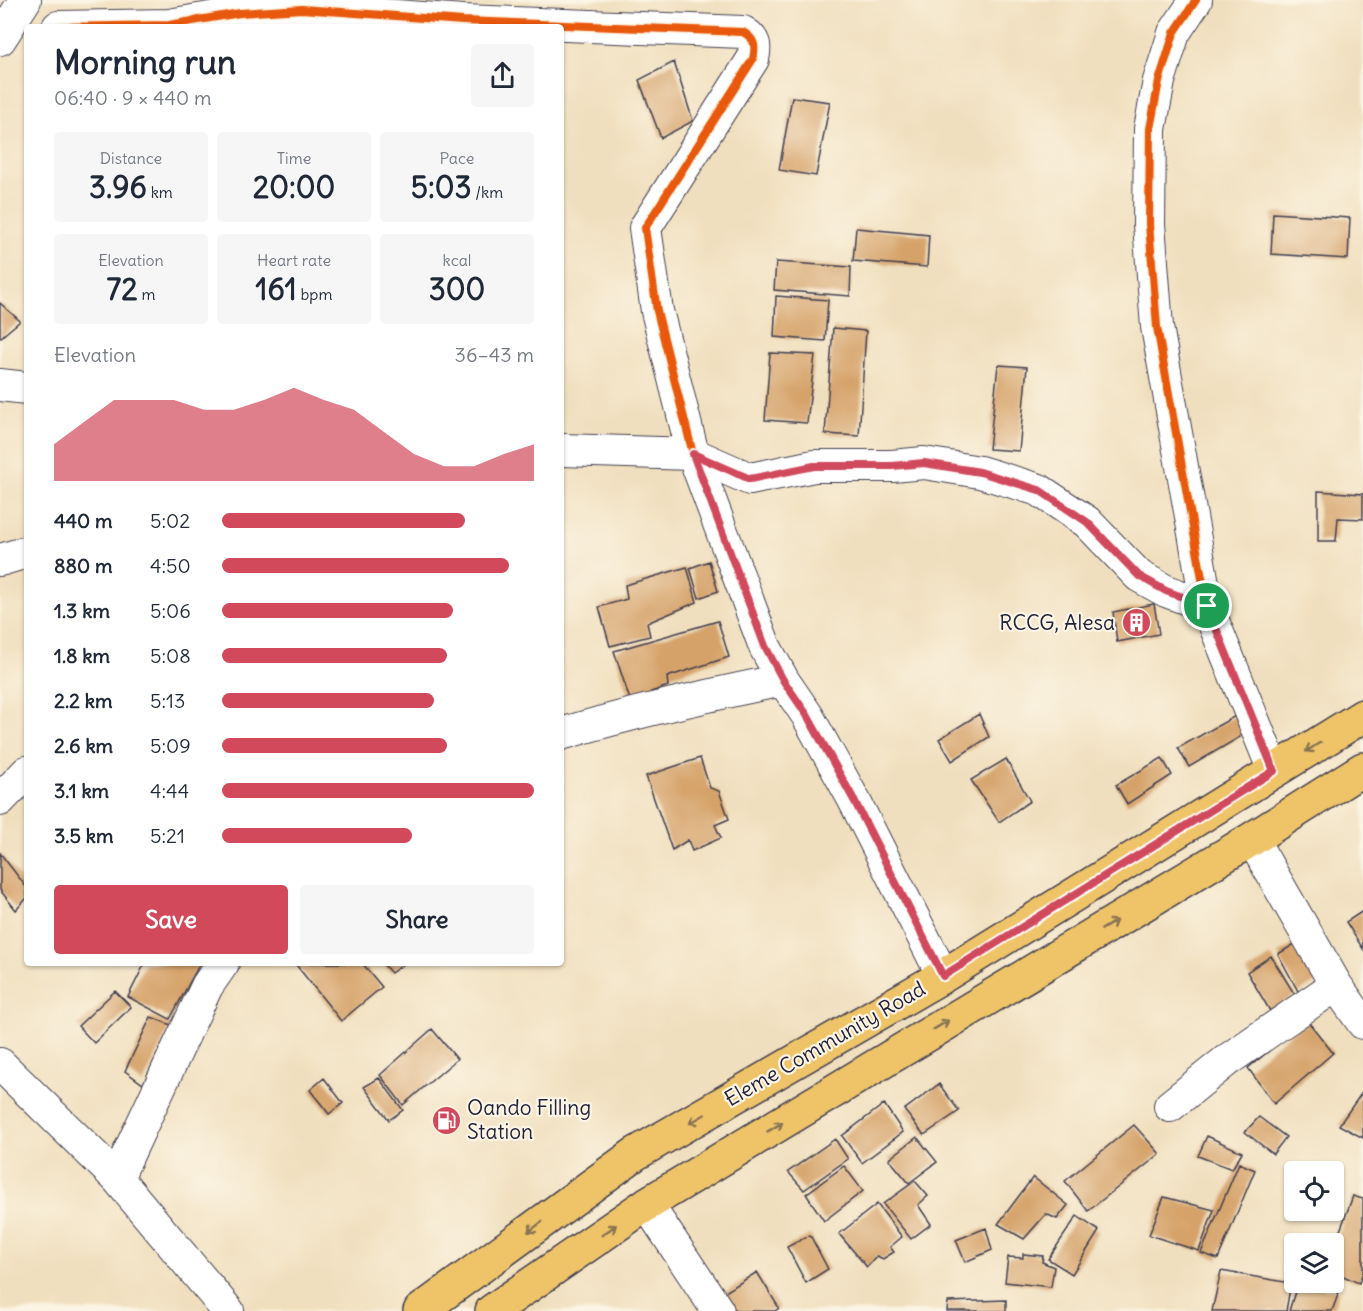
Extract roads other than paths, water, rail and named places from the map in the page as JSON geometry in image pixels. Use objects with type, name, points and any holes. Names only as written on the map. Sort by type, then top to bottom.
[{"type":"main road","name":"Eleme Community Road","points":[[420,1311],[635,1154],[943,976],[1363,716]]},
{"type":"main road","name":"Eleme Community Road","points":[[492,1311],[647,1204],[1363,770]]},
{"type":"street","points":[[0,40],[25,0]]},
{"type":"street","points":[[1196,0],[1174,33],[1159,81],[1150,129],[1149,224],[1158,327],[1207,606],[1274,771]]},
{"type":"street","points":[[175,24],[240,14],[302,9],[463,21],[539,24]]},
{"type":"street","points":[[564,25],[743,32],[752,37],[756,48],[753,59],[645,228],[657,311],[693,454],[765,646],[783,680],[807,715],[854,800],[943,976]]},
{"type":"street","points":[[0,40],[24,36]]},
{"type":"street","points":[[0,385],[24,388]]},
{"type":"street","points":[[564,450],[693,454],[750,479],[814,466],[892,466],[924,463],[980,472],[1039,490],[1087,522],[1139,576],[1166,591],[1207,606]]},
{"type":"street","points":[[0,560],[24,553]]},
{"type":"street","points":[[564,733],[695,698],[783,680]]},
{"type":"street","points":[[0,800],[24,775]]},
{"type":"street","points":[[1252,839],[1336,985],[1363,1023]]},
{"type":"street","points":[[117,1178],[207,986],[221,966]]},
{"type":"street","points":[[1170,1106],[1226,1060],[1336,985]]},
{"type":"street","points":[[0,1064],[117,1178],[228,1311]]},
{"type":"street","points":[[647,1204],[718,1311]]},
{"type":"place","name":"RCCG, Alesa","points":[[1136,623]]},
{"type":"place","name":"Oando Filling Station","points":[[446,1120]]}]
